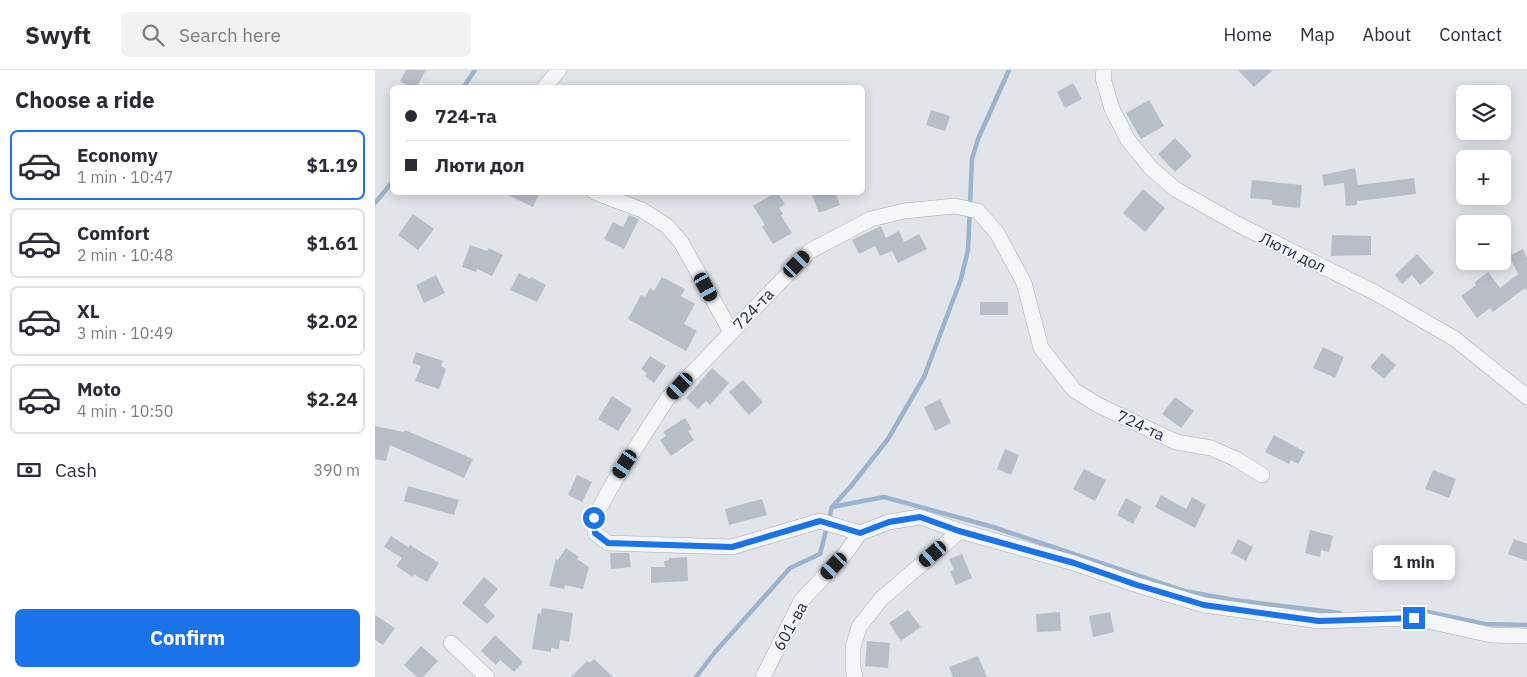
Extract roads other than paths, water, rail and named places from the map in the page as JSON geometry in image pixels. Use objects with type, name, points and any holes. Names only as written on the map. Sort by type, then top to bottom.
[{"type":"street","points":[[546,85],[559,70]]},
{"type":"street","name":"Люти дол","points":[[1104,70],[1103,78],[1112,109],[1128,140],[1151,168],[1175,189],[1241,226],[1376,293],[1455,339],[1527,397]]},
{"type":"street","points":[[602,195],[642,210],[667,226],[681,242],[731,332]]},
{"type":"street","name":"724-та","points":[[860,533],[820,521],[732,547],[608,543],[595,533],[594,518],[615,480],[667,399],[810,251],[871,219],[904,211],[955,206],[978,210],[997,233],[1024,283],[1041,348],[1074,390],[1098,405],[1175,442],[1211,448],[1236,459],[1262,475]]},
{"type":"street","points":[[860,533],[889,522],[920,517],[959,531],[1074,563],[1137,585],[1204,605],[1319,621],[1414,618],[1491,635],[1527,636]]},
{"type":"street","points":[[855,677],[853,648],[859,628],[881,599],[959,531]]},
{"type":"street","name":"601-ва","points":[[763,677],[801,601],[845,554],[860,533]]},
{"type":"street","points":[[451,643],[487,677]]},
{"type":"waterway","points":[[465,85],[475,70]]},
{"type":"waterway","points":[[833,506],[888,439],[924,377],[961,279],[968,250],[972,159],[978,139],[1009,70]]},
{"type":"waterway","points":[[375,203],[390,185]]},
{"type":"waterway","points":[[696,677],[715,652],[790,568],[820,554],[832,507],[884,497],[993,527],[1184,591],[1234,600],[1340,613]]},
{"type":"waterway","points":[[1412,611],[1423,611],[1485,624],[1527,625]]}]
